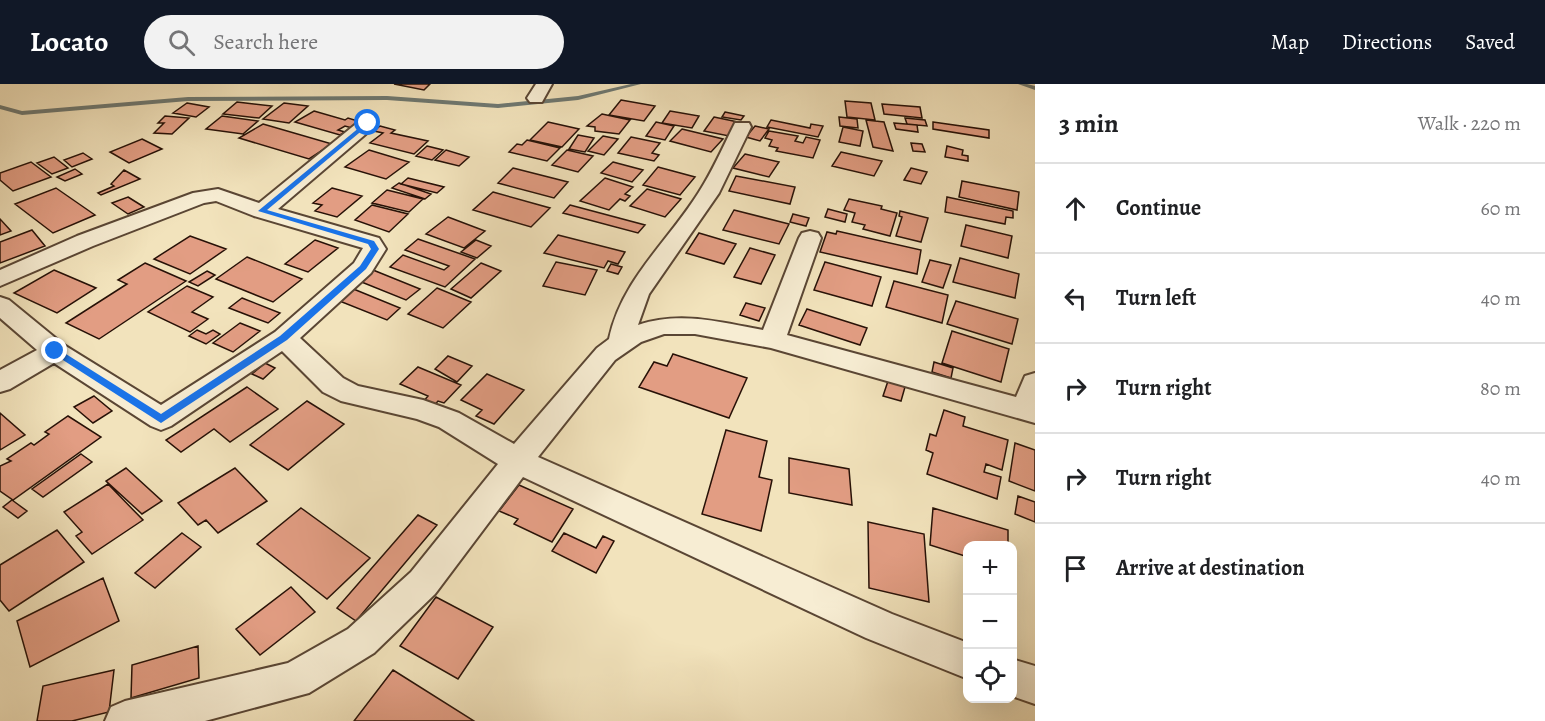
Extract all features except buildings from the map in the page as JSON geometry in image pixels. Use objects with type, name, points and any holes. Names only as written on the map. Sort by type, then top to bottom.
[{"type":"street","points":[[262,211],[368,123]]},
{"type":"street","points":[[621,344],[627,315],[637,294],[709,193],[742,127]]},
{"type":"street","points":[[0,279],[86,241],[200,197],[218,195],[262,211],[371,243],[375,249],[363,267],[284,338],[161,419],[55,351],[0,305]]},
{"type":"street","points":[[772,340],[810,238]]},
{"type":"street","points":[[125,721],[295,681],[361,641],[423,583],[518,460],[606,354],[632,336],[662,326],[695,326],[772,340],[1032,402]]},
{"type":"street","points":[[284,338],[333,385],[351,394],[423,410],[449,420],[518,460],[879,626],[963,659]]},
{"type":"street","points":[[0,382],[55,351]]},
{"type":"street","points":[[1017,679],[1035,685]]},
{"type":"waterway","points":[[0,107],[22,113],[188,99],[387,98],[498,106],[578,98],[638,84]]},
{"type":"waterway","points":[[1021,84],[1035,88]]},
{"type":"route","points":[[55,351],[161,419],[284,338],[363,267],[375,249],[371,243],[262,211],[368,123]]}]
